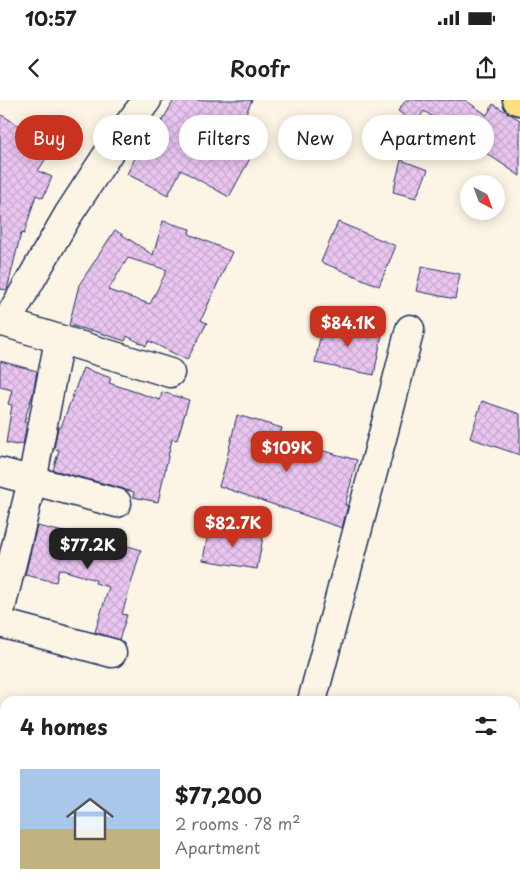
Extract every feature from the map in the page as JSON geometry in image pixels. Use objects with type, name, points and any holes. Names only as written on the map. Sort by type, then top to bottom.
[{"type":"street","points":[[148,100],[117,140],[68,215],[3,322],[170,373]]},
{"type":"street","points":[[313,696],[410,329]]},
{"type":"street","points":[[0,612],[32,481],[59,340]]},
{"type":"street","points":[[0,472],[117,503]]},
{"type":"street","points":[[0,623],[112,653]]},
{"type":"building","points":[[174,100],[252,100],[245,115],[179,115],[179,160],[249,160],[229,197],[181,170],[168,195],[127,174],[134,160],[169,160],[169,115],[165,115]]},
{"type":"building","points":[[406,100],[465,100],[487,115],[430,115],[424,111],[421,115],[403,115],[398,111]]},
{"type":"building","points":[[493,104],[520,120],[520,176],[494,158],[494,115],[487,115]]},
{"type":"building","points":[[0,114],[15,123],[15,160],[45,160],[38,171],[52,177],[43,198],[36,195],[24,234],[21,233],[7,290],[0,289]]},
{"type":"building","points":[[401,160],[428,170],[416,198],[393,192]]},
{"type":"building","points":[[163,221],[190,229],[189,234],[232,252],[201,320],[207,323],[187,360],[149,341],[146,346],[127,336],[125,341],[69,325],[79,285],[115,230],[153,255]],"holes":[[[128,258],[167,270],[150,304],[108,290]]]},
{"type":"building","points":[[338,222],[396,246],[379,286],[321,262]]},
{"type":"building","points":[[422,266],[460,274],[455,299],[416,291]]},
{"type":"building","points":[[323,322],[382,334],[374,375],[315,363]]},
{"type":"building","points":[[0,361],[37,371],[33,393],[24,422],[27,422],[23,445],[6,443],[12,405],[8,404],[12,390],[0,387]]},
{"type":"building","points":[[83,368],[111,378],[109,383],[160,400],[162,392],[189,400],[177,440],[172,439],[158,502],[133,497],[134,492],[121,488],[53,470],[59,450],[54,449],[58,427],[61,427]]},
{"type":"building","points":[[482,401],[520,414],[520,455],[470,438]]},
{"type":"building","points":[[237,415],[282,428],[279,439],[357,460],[345,505],[348,505],[342,528],[219,486]]},
{"type":"building","points":[[37,526],[107,545],[109,540],[141,550],[122,614],[127,615],[119,640],[95,632],[109,587],[95,583],[96,580],[59,569],[56,582],[25,575]]},
{"type":"building","points":[[209,528],[263,537],[257,569],[203,560]]}]
